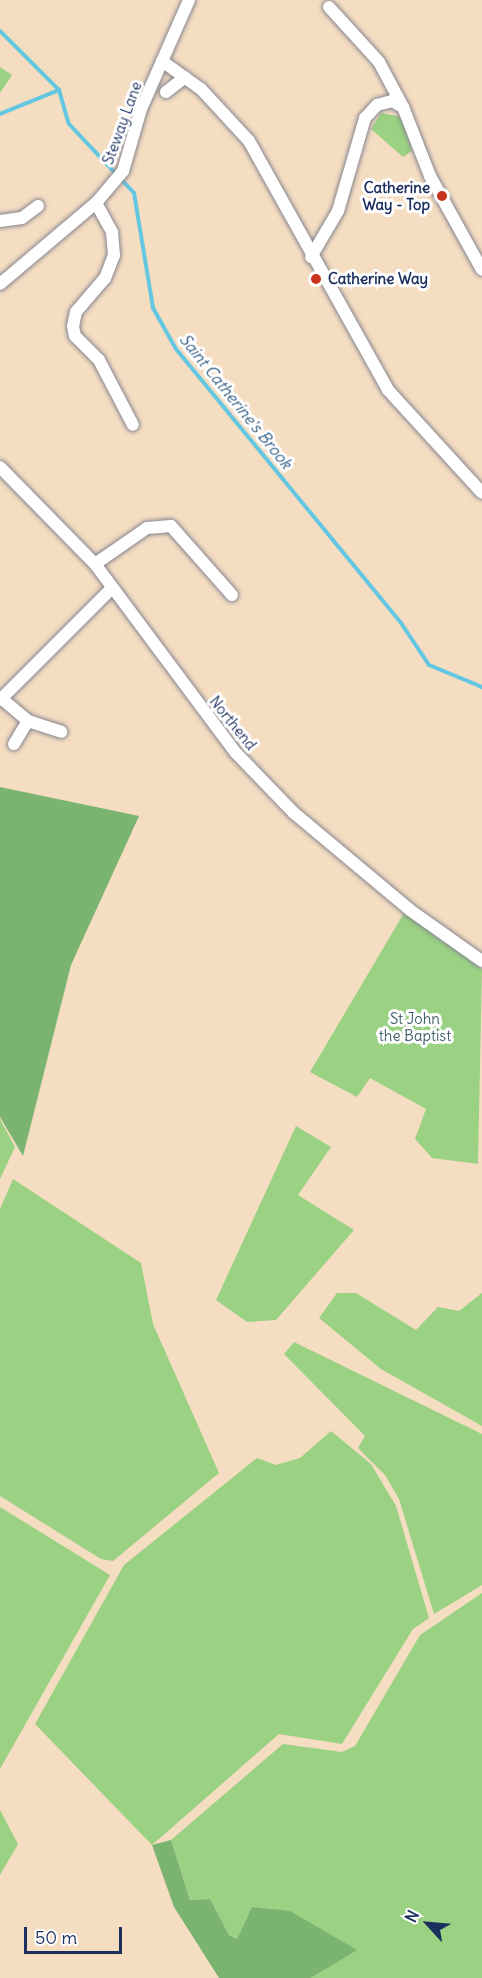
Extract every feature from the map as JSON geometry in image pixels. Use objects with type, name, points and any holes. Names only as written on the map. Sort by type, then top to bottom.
[{"type":"street","name":"Steway Lane","points":[[0,284],[96,203],[123,171],[162,61],[189,0]]},
{"type":"street","points":[[329,7],[379,62],[403,107],[430,176],[482,270]]},
{"type":"street","points":[[162,61],[185,77],[249,141],[311,257],[388,390],[482,493]]},
{"type":"street","points":[[166,92],[185,77]]},
{"type":"street","points":[[311,257],[338,211],[365,118],[385,101],[403,107]]},
{"type":"street","points":[[96,203],[112,232],[114,255],[105,278],[76,312],[73,326],[75,336],[99,360],[133,425]]},
{"type":"street","points":[[0,221],[22,218],[38,206]]},
{"type":"street","name":"Northend","points":[[0,467],[94,564],[110,590],[154,640],[216,729],[294,813],[410,910],[482,961]]},
{"type":"street","points":[[94,564],[147,528],[171,526],[232,595]]},
{"type":"street","points":[[61,732],[28,721],[1,700],[110,590]]},
{"type":"street","points":[[14,744],[28,721]]},
{"type":"green space","points":[[0,67],[12,75],[0,93]]},
{"type":"green space","points":[[381,113],[402,117],[412,151],[403,157],[371,129]]},
{"type":"green space","points":[[0,787],[139,816],[71,965],[23,1156],[0,1117]]},
{"type":"green space","name":"St John the Baptist","points":[[404,913],[482,969],[478,1164],[432,1158],[415,1139],[426,1109],[370,1078],[357,1097],[310,1072]]},
{"type":"green space","points":[[0,1119],[15,1147],[0,1179]]},
{"type":"green space","points":[[296,1126],[331,1147],[298,1195],[354,1230],[276,1320],[247,1322],[216,1300]]},
{"type":"green space","points":[[13,1179],[141,1263],[153,1324],[219,1473],[113,1561],[101,1559],[0,1496],[0,1209]]},
{"type":"green space","points":[[337,1293],[356,1293],[416,1330],[438,1307],[459,1311],[482,1293],[482,1426],[381,1369],[319,1318]]},
{"type":"green space","points":[[294,1342],[482,1434],[482,1585],[434,1614],[399,1499],[385,1475],[358,1448],[365,1436],[284,1354]]},
{"type":"green space","points":[[331,1431],[371,1464],[396,1506],[429,1618],[413,1629],[342,1744],[279,1734],[152,1845],[35,1724],[124,1565],[257,1458],[276,1465],[300,1458]]},
{"type":"green space","points":[[0,1507],[110,1575],[0,1769]]},
{"type":"green space","points":[[482,1593],[482,1978],[311,1978],[356,1950],[252,1907],[237,1939],[229,1935],[210,1899],[190,1900],[171,1840],[283,1744],[342,1752],[355,1746],[420,1635]]},
{"type":"green space","points":[[0,1810],[18,1844],[0,1875]]},
{"type":"green space","points":[[171,1840],[190,1900],[210,1899],[229,1935],[237,1939],[252,1907],[290,1911],[357,1950],[311,1978],[219,1978],[174,1907],[152,1845]]},
{"type":"waterway","name":"Saint Catherine's Brook","points":[[0,31],[59,90],[69,124],[134,193],[153,308],[176,349],[401,623],[429,665],[482,687]]},
{"type":"waterway","points":[[0,114],[59,90]]},
{"type":"place","name":"Catherine Way - Top","points":[[442,196]]},
{"type":"place","name":"Catherine Way","points":[[316,279]]}]
